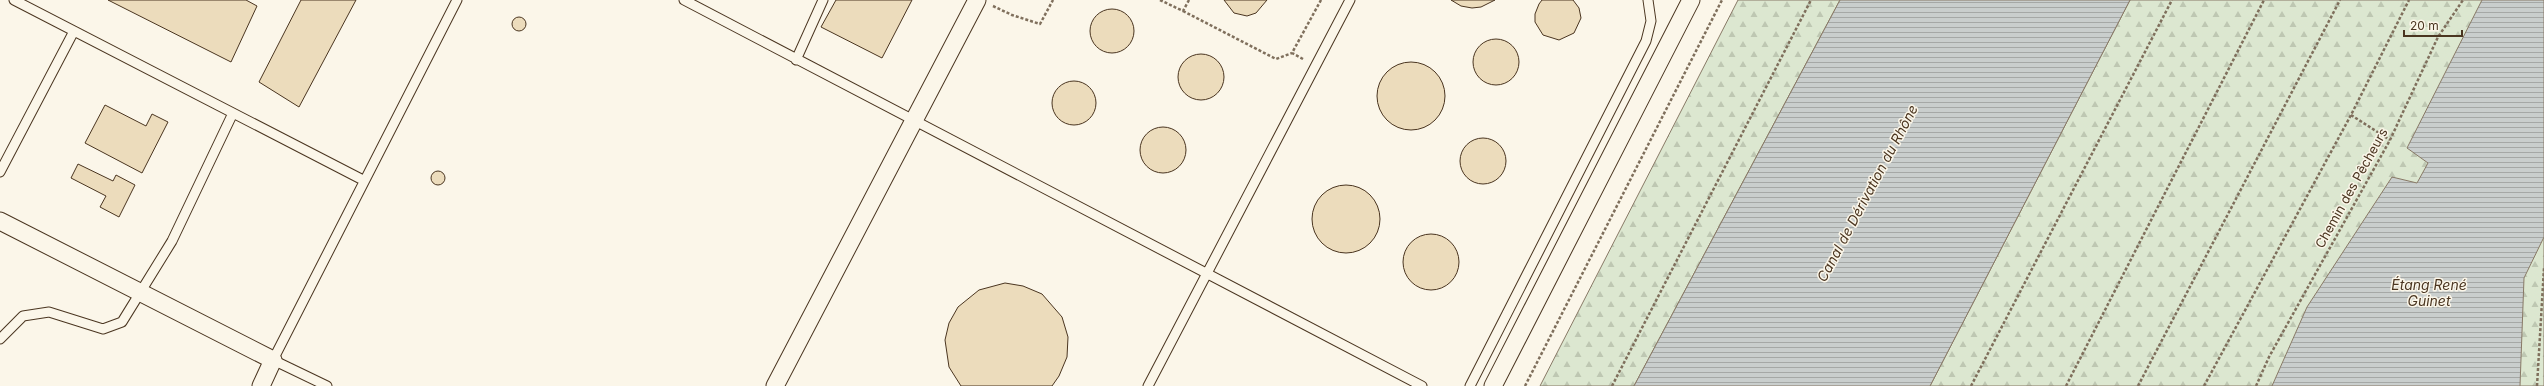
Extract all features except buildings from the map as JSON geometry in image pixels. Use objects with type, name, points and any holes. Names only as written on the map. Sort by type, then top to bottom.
[{"type":"street","points":[[1493,386],[1691,0]]},
{"type":"street","points":[[775,386],[913,121],[982,2]]},
{"type":"street","points":[[0,221],[272,360],[261,386]]},
{"type":"lane","points":[[14,0],[363,180]]},
{"type":"lane","points":[[327,386],[272,360],[456,0]]},
{"type":"lane","points":[[684,0],[1206,275],[1422,386]]},
{"type":"lane","points":[[796,60],[823,0]]},
{"type":"lane","points":[[1148,386],[1350,0]]},
{"type":"lane","points":[[1470,386],[1646,41],[1651,21],[1648,0]]},
{"type":"lane","points":[[0,172],[74,31]]},
{"type":"lane","points":[[0,339],[23,316],[49,312],[103,329],[122,322],[172,241],[233,113]]},
{"type":"path","points":[[982,2],[1012,15],[1040,24],[1053,0]]},
{"type":"path","points":[[1160,0],[1276,59],[1292,53],[1321,0]]},
{"type":"path","points":[[1184,11],[1189,0]]},
{"type":"path","points":[[1525,386],[1722,0]]},
{"type":"path","points":[[1612,386],[1811,0]]},
{"type":"path","points":[[1971,386],[2172,0]]},
{"type":"path","points":[[2066,386],[2264,0]]},
{"type":"path","points":[[2138,386],[2340,0]]},
{"type":"path","points":[[2204,386],[2350,115],[2409,0]]},
{"type":"path","name":"Chemin des Pêcheurs","points":[[2256,386],[2268,357],[2390,140],[2438,37],[2463,0]]},
{"type":"path","points":[[1292,53],[1316,65]]},
{"type":"path","points":[[2350,115],[2390,140]]},
{"type":"path","points":[[2537,386],[2544,268]]},
{"type":"green space","points":[[1738,0],[1840,0],[1634,386],[1540,386]]},
{"type":"green space","points":[[2130,0],[2544,0],[2544,386],[1930,386]]},
{"type":"water","name":"Canal de Dérivation du Rhône","points":[[1840,0],[2130,0],[1930,386],[1634,386]]},
{"type":"water","name":"Étang René Guinet","points":[[2482,0],[2544,0],[2544,237],[2524,278],[2520,386],[2272,386],[2307,307],[2392,177],[2417,183],[2428,163],[2407,148]]}]
